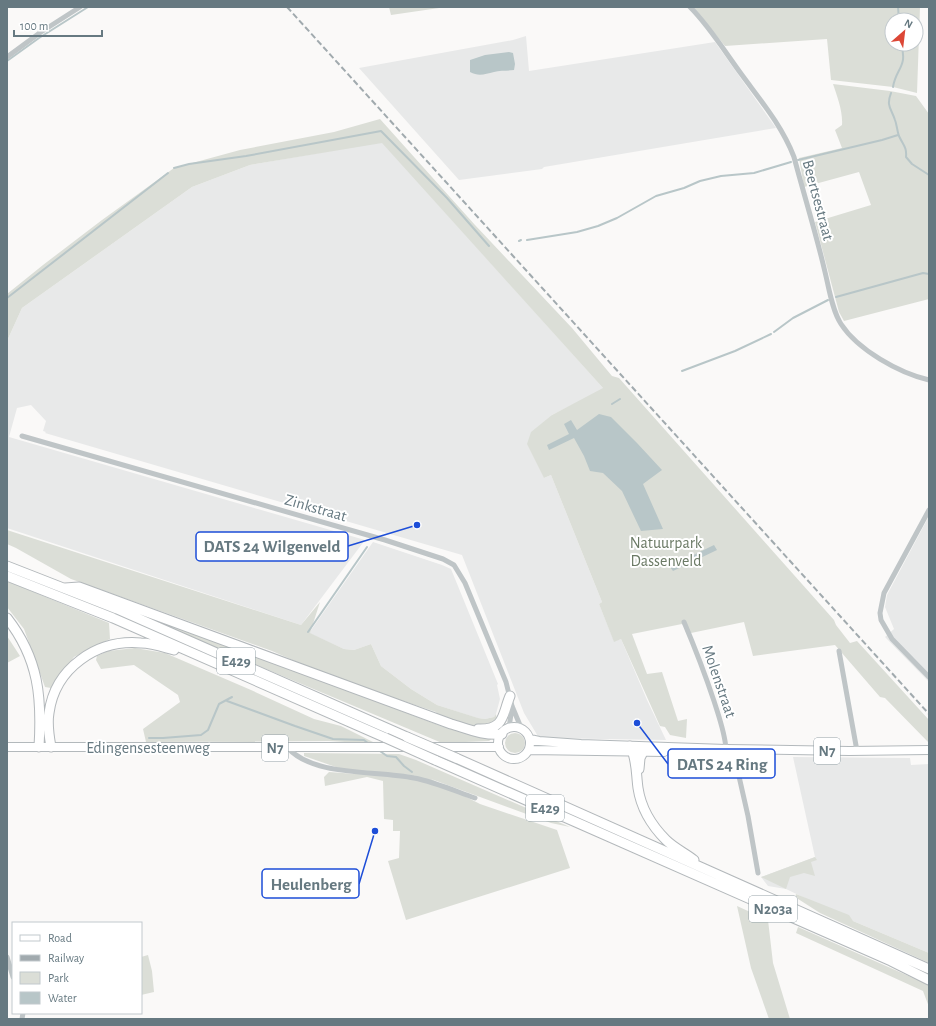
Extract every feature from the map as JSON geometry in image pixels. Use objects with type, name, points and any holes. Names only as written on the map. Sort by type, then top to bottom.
[{"type":"highway","name":"E429","points":[[7,566],[65,588],[185,639],[456,758],[658,853]]},
{"type":"highway","name":"E429","points":[[7,576],[113,618],[435,760],[658,853]]},
{"type":"highway","points":[[65,588],[78,588],[451,724],[484,734],[502,734]]},
{"type":"highway","points":[[7,618],[20,637],[29,655],[35,673],[41,713],[39,747]]},
{"type":"highway","points":[[51,747],[48,729],[48,714],[55,690],[68,670],[90,652],[105,646],[141,642],[195,654]]},
{"type":"highway","points":[[469,729],[493,728],[498,724],[503,719],[506,705],[510,696]]},
{"type":"highway","points":[[632,749],[638,790],[642,805],[650,820],[666,840],[706,870]]},
{"type":"highway","points":[[638,790],[640,758],[643,752]]},
{"type":"highway","name":"N203a","points":[[658,853],[706,870],[929,969]]},
{"type":"highway","name":"N203a","points":[[658,853],[929,980]]},
{"type":"main road","points":[[499,747],[502,734],[510,728],[514,728],[522,730],[528,735],[530,739],[529,750]]},
{"type":"main road","name":"N7","points":[[530,739],[539,742],[581,744],[632,749],[643,752],[729,750]]},
{"type":"main road","name":"Edingensesteenweg","points":[[7,747],[499,747]]},
{"type":"main road","name":"N7","points":[[499,747],[504,756],[513,759],[522,757],[529,750],[929,750]]},
{"type":"street","points":[[7,57],[41,32],[80,7]]},
{"type":"street","name":"Beertsestraat","points":[[690,7],[721,44],[777,122],[787,141],[796,164],[825,271],[831,300],[840,323],[850,336],[896,369],[929,380]]},
{"type":"street","name":"Zinkstraat","points":[[22,436],[377,538],[443,559],[454,566],[465,583],[522,730]]},
{"type":"street","points":[[929,510],[884,593],[880,613],[881,620],[892,639],[929,677]]},
{"type":"street","name":"Molenstraat","points":[[684,622],[699,658],[726,737],[748,816],[758,873]]},
{"type":"street","points":[[839,651],[856,750]]},
{"type":"street","name":"Zinkstraat","points":[[510,728],[512,706]]},
{"type":"street","points":[[288,748],[292,753],[304,760],[333,769],[412,777],[475,798]]},
{"type":"street","points":[[7,958],[12,974]]},
{"type":"shaded area","points":[[526,36],[529,71],[715,42],[776,128],[544,167],[542,169],[459,180],[359,68],[513,40]]},
{"type":"shaded area","points":[[382,142],[604,389],[552,415],[544,478],[551,475],[602,602],[599,604],[614,641],[621,639],[666,740],[539,738],[524,713],[462,555],[45,433],[46,432],[43,431],[46,421],[31,405],[17,408],[9,437],[365,540],[301,625],[7,528],[7,341],[22,308],[192,187],[250,165]]},
{"type":"shaded area","points":[[929,516],[929,682],[885,637],[894,629],[885,607],[887,595]]},
{"type":"shaded area","points":[[373,542],[451,569],[498,684],[500,699],[494,717],[485,719],[477,718],[437,705],[411,689],[381,666],[371,644],[354,650],[344,649],[309,633]]},
{"type":"shaded area","points":[[793,757],[910,758],[911,765],[929,764],[929,953],[853,921],[786,889],[768,886],[761,877],[815,857]]},
{"type":"green space","points":[[389,7],[446,7],[391,15]]},
{"type":"green space","points":[[693,7],[920,7],[920,12],[884,12],[884,52],[918,52],[917,93],[893,87],[831,80],[827,39],[725,46]]},
{"type":"green space","points":[[833,84],[890,91],[916,96],[929,114],[929,299],[844,321],[839,312],[815,222],[871,205],[859,172],[804,187],[799,158],[842,148],[835,130],[842,125],[842,114]]},
{"type":"green space","name":"Natuurpark Dassenveld","points":[[380,119],[475,225],[572,328],[612,376],[619,378],[834,620],[836,625],[850,643],[857,641],[929,720],[929,743],[885,698],[880,697],[835,645],[753,656],[744,622],[691,633],[682,624],[632,634],[647,674],[662,672],[678,721],[687,719],[686,738],[670,735],[665,727],[660,726],[621,639],[614,642],[599,604],[602,602],[551,475],[544,478],[527,444],[531,432],[552,415],[603,388],[382,143],[250,165],[192,187],[22,308],[7,341],[7,294],[102,220],[174,168],[240,150],[334,132]]},
{"type":"green space","points":[[7,530],[301,625],[320,602],[310,633],[344,649],[354,650],[371,644],[381,666],[411,689],[437,705],[478,718],[485,719],[494,717],[496,714],[497,720],[489,726],[484,727],[478,727],[456,721],[437,714],[436,712],[329,676],[272,651],[71,579],[7,544]]},
{"type":"green space","points":[[7,581],[109,623],[110,639],[74,657],[51,688],[45,687],[24,629],[7,607]]},
{"type":"green space","points":[[152,617],[441,726],[493,738],[489,741],[442,743],[152,621]]},
{"type":"green space","points":[[7,636],[20,656],[7,663]]},
{"type":"green space","points":[[135,648],[165,653],[314,719],[341,726],[377,744],[329,741],[146,742],[143,729],[180,702],[178,695],[134,665],[101,669],[96,660],[97,656],[108,651]]},
{"type":"green space","points":[[515,733],[522,736],[525,743],[522,750],[515,753],[508,750],[505,743],[508,736]]},
{"type":"green space","points":[[304,753],[399,754],[416,760],[570,827],[551,823],[431,779],[480,804],[557,830],[570,868],[406,920],[388,861],[399,858],[400,831],[393,831],[393,820],[384,819],[383,781],[367,777],[325,786],[324,777],[329,772],[356,774],[304,756]]},
{"type":"green space","points":[[815,857],[817,860],[811,862],[815,876],[804,873],[790,877],[786,889],[761,877]]},
{"type":"green space","points":[[796,894],[849,915],[853,921],[929,953],[929,963],[820,913],[795,897]]},
{"type":"green space","points":[[737,906],[768,920],[773,963],[790,1019],[769,1019],[751,968]]},
{"type":"green space","points":[[798,927],[929,985],[929,1007],[923,991],[796,933]]},
{"type":"green space","points":[[148,955],[152,971],[154,992],[142,995],[142,957]]},
{"type":"water","points":[[509,52],[513,53],[515,64],[514,70],[499,71],[482,75],[470,72],[470,60],[485,55]]},
{"type":"water","points":[[599,414],[611,417],[662,470],[643,484],[663,529],[641,531],[622,491],[603,473],[590,471],[574,438],[549,450],[547,445],[569,434],[564,424],[571,420],[577,430]]},
{"type":"water","points":[[714,545],[717,550],[673,571],[670,567],[673,565]]},
{"type":"waterway","points":[[7,61],[39,38],[88,7]]},
{"type":"waterway","points":[[898,7],[898,12]]},
{"type":"waterway","points":[[893,87],[902,63],[903,52]]},
{"type":"waterway","points":[[891,93],[889,101],[890,107],[896,122],[899,136],[905,148],[906,157],[912,164],[929,175]]},
{"type":"waterway","points":[[174,168],[189,164],[246,156],[381,131],[447,198],[489,246]]},
{"type":"waterway","points":[[798,160],[898,135]]},
{"type":"waterway","points":[[527,240],[577,232],[598,226],[617,218],[656,196],[684,188],[700,181],[721,176],[754,173],[791,162]]},
{"type":"waterway","points":[[7,298],[168,173]]},
{"type":"waterway","points":[[836,297],[923,273],[929,274]]},
{"type":"waterway","points":[[774,332],[793,318],[828,300]]},
{"type":"waterway","points":[[682,371],[735,351],[771,334]]},
{"type":"waterway","points":[[612,404],[620,399]]},
{"type":"waterway","points":[[308,632],[367,547]]},
{"type":"waterway","points":[[149,738],[201,735],[208,730],[219,704],[232,697]]},
{"type":"waterway","points":[[227,701],[333,739],[364,740],[369,744]]},
{"type":"waterway","points":[[377,749],[387,756],[396,757],[412,772]]},
{"type":"railway","points":[[287,7],[929,714]]},
{"type":"place","name":"DATS 24 Wilgenveld","points":[[417,525]]},
{"type":"place","name":"DATS 24 Ring","points":[[637,723]]},
{"type":"place","name":"Heulenberg","points":[[375,831]]}]
